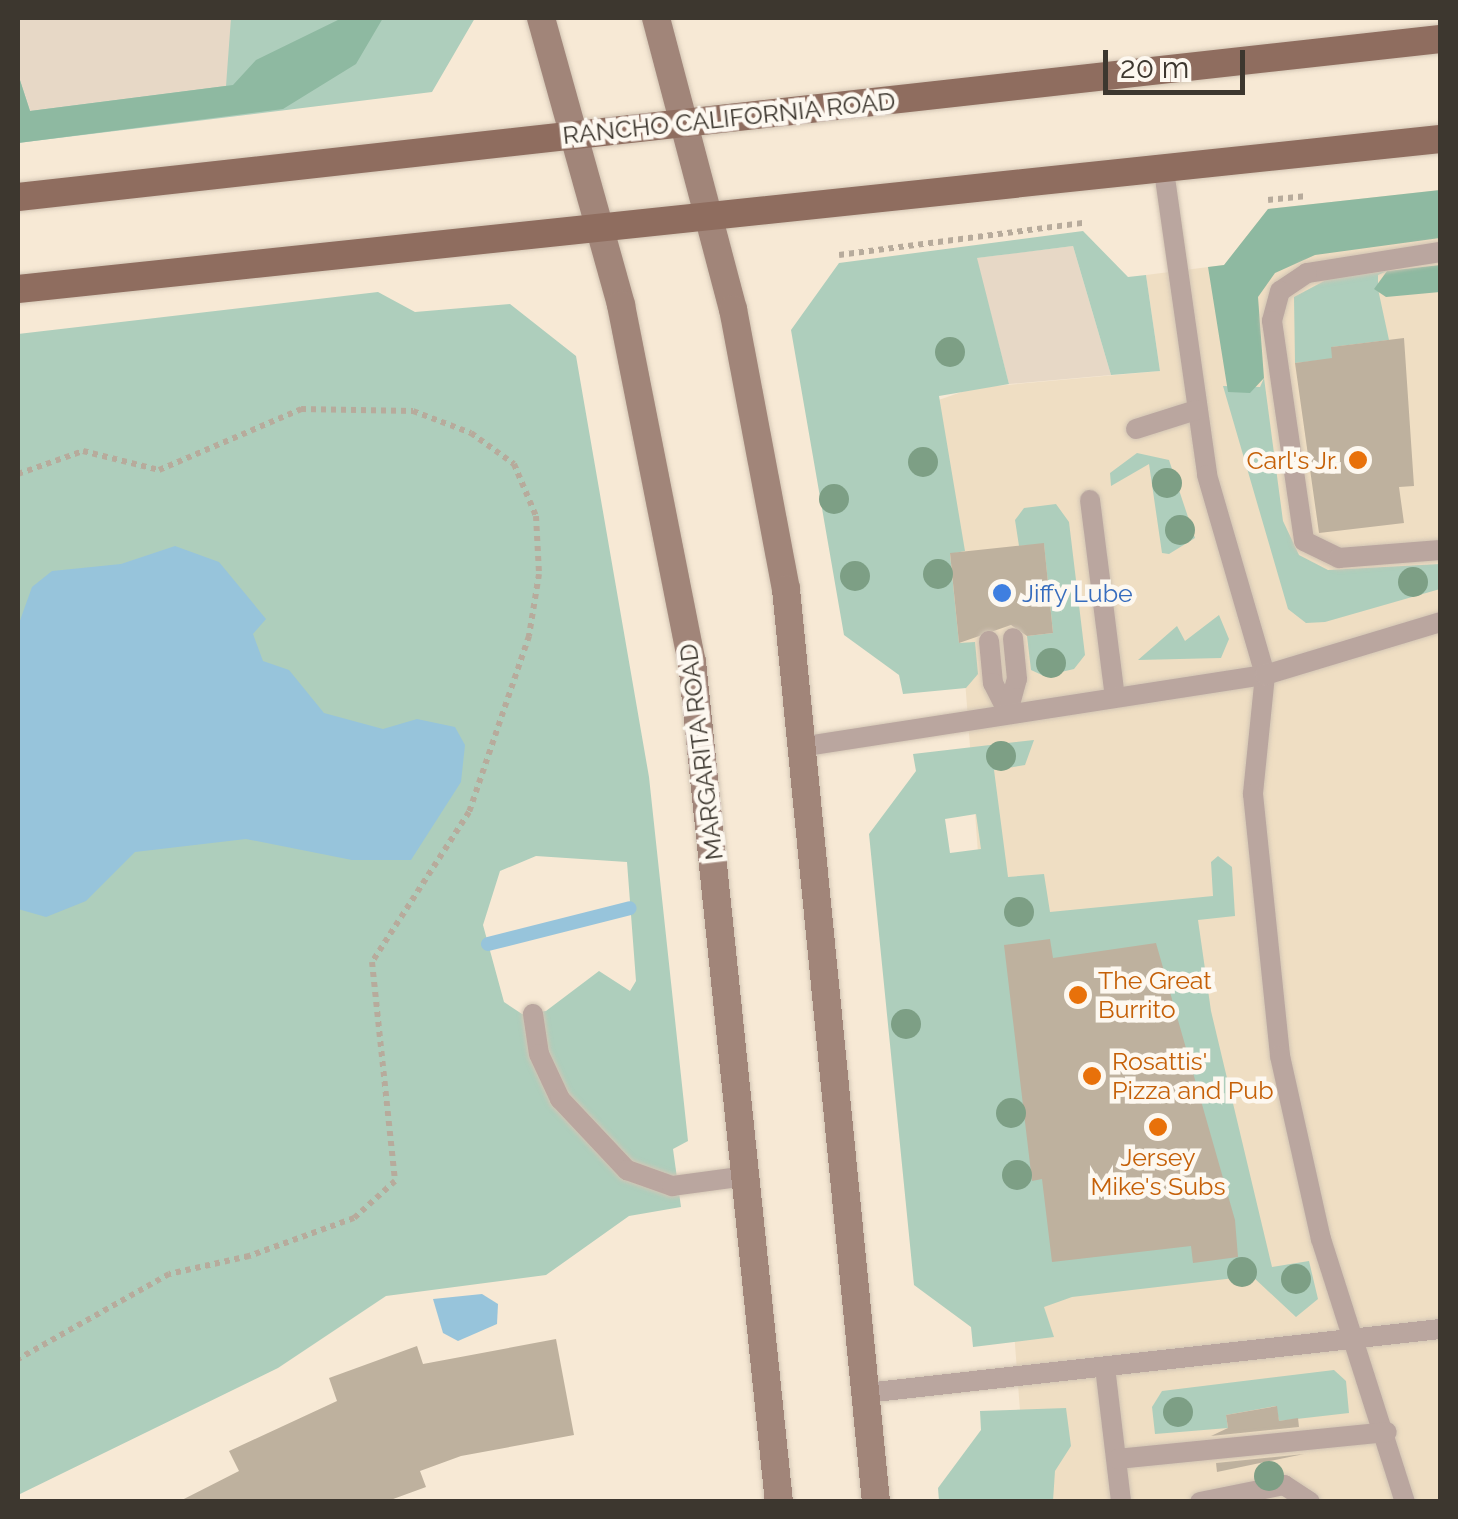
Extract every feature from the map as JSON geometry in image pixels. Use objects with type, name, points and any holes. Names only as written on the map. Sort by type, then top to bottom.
[{"type":"main road","name":"MARGARITA ROAD","points":[[541,18],[599,224],[665,502],[692,662],[780,1502]]},
{"type":"main road","points":[[656,18],[708,213],[766,462],[806,746],[876,1502]]},
{"type":"main road","name":"RANCHO CALIFORNIA ROAD","points":[[18,197],[1440,39]]},
{"type":"main road","points":[[18,289],[599,224],[1164,171],[1440,139]]},
{"type":"lane","points":[[1164,171],[1196,410],[1265,676],[1253,794],[1280,1056],[1321,1239],[1387,1432],[1406,1502]]},
{"type":"lane","points":[[18,188],[85,190]]},
{"type":"lane","points":[[1440,252],[1306,273],[1280,290],[1272,321],[1304,541],[1339,558],[1440,550]]},
{"type":"lane","points":[[1136,429],[1196,410]]},
{"type":"lane","points":[[1090,500],[1115,697]]},
{"type":"lane","points":[[806,746],[1008,712],[1265,676],[1440,622]]},
{"type":"lane","points":[[1008,712],[1017,679],[1013,638]]},
{"type":"lane","points":[[988,640],[993,683],[1008,712]]},
{"type":"lane","points":[[533,1014],[540,1054],[560,1099],[627,1170],[672,1186],[746,1176]]},
{"type":"lane","points":[[866,1393],[1440,1330]]},
{"type":"lane","points":[[1106,1367],[1120,1502]]},
{"type":"lane","points":[[1118,1459],[1387,1432]]},
{"type":"lane","points":[[1200,1502],[1284,1485],[1310,1502]]},
{"type":"path","points":[[1268,200],[1307,196]]},
{"type":"path","points":[[839,254],[1083,223]]},
{"type":"path","points":[[18,474],[82,452],[159,470],[300,409],[414,411],[471,434],[514,464],[536,516],[538,574],[529,636],[469,812],[372,962],[395,1180],[354,1218],[249,1256],[169,1274],[18,1359]]},
{"type":"shaded area","points":[[18,18],[456,18],[461,32],[18,136]]},
{"type":"shaded area","points":[[1440,190],[1440,1501],[1013,1501],[1020,1411],[965,680],[910,410],[973,388],[1160,371],[1146,275],[1224,265],[1268,209]]},
{"type":"shaded area","points":[[1073,246],[1111,375],[1009,384],[976,258]]},
{"type":"green space","points":[[231,18],[475,18],[432,92],[18,143],[18,74],[30,111],[226,86]]},
{"type":"green space","points":[[342,18],[383,18],[356,64],[283,109],[18,143],[18,74],[30,111],[233,85],[256,60]]},
{"type":"green space","points":[[1440,190],[1440,238],[1315,255],[1275,273],[1258,297],[1264,378],[1250,393],[1228,392],[1208,267],[1224,265],[1268,209]]},
{"type":"green space","points":[[1083,231],[1128,277],[1146,275],[1160,371],[1111,375],[1073,246],[977,258],[1009,384],[939,396],[965,551],[950,554],[959,643],[975,642],[978,674],[966,688],[903,694],[899,675],[844,635],[791,330],[839,263]]},
{"type":"green space","points":[[1440,265],[1440,292],[1386,297],[1374,289],[1387,271]]},
{"type":"green space","points":[[1387,271],[1378,275],[1378,289],[1389,340],[1332,347],[1332,359],[1295,363],[1294,297],[1328,279]]},
{"type":"green space","points":[[378,292],[415,312],[510,304],[576,356],[649,777],[688,1141],[673,1149],[681,1207],[629,1216],[546,1275],[386,1296],[278,1368],[18,1495],[18,334]],"holes":[[[536,856],[627,862],[636,981],[630,991],[599,971],[546,1011],[522,1014],[504,1002],[483,925],[500,871]]]},
{"type":"green space","points":[[1264,378],[1283,521],[1299,555],[1328,570],[1440,564],[1440,589],[1325,622],[1306,623],[1288,609],[1223,386],[1260,387]]},
{"type":"green space","points":[[1137,453],[1169,460],[1195,538],[1169,554],[1162,553],[1149,464],[1111,486],[1110,473]]},
{"type":"green space","points":[[1056,504],[1069,522],[1085,655],[1074,669],[1044,676],[1031,670],[1027,636],[1053,633],[1044,544],[1019,546],[1015,520],[1024,508]]},
{"type":"green space","points":[[1219,615],[1229,639],[1221,658],[1138,660],[1177,626],[1185,641]]},
{"type":"green space","points":[[1034,740],[1025,765],[994,770],[1008,877],[1044,874],[1050,912],[1213,896],[1211,862],[1218,856],[1232,867],[1235,916],[1198,920],[1211,1011],[1272,1267],[1309,1261],[1318,1299],[1296,1317],[1252,1276],[1072,1297],[1044,1307],[1054,1337],[973,1347],[971,1327],[914,1285],[869,834],[916,771],[913,754]],"holes":[[[976,814],[981,849],[950,853],[945,819]]]},
{"type":"green space","points":[[1334,1370],[1346,1381],[1349,1413],[1279,1421],[1276,1406],[1226,1415],[1228,1428],[1155,1434],[1152,1407],[1162,1391]]},
{"type":"green space","points":[[1066,1408],[1071,1446],[1055,1471],[1053,1501],[939,1501],[938,1488],[981,1430],[980,1411]]},
{"type":"water","points":[[175,546],[219,562],[266,619],[253,634],[263,661],[289,670],[324,713],[383,729],[417,719],[455,727],[465,745],[461,782],[411,860],[352,860],[246,839],[135,852],[86,901],[46,917],[18,909],[18,626],[32,587],[52,571],[121,564]]},
{"type":"water","points":[[482,1294],[498,1304],[497,1324],[458,1341],[443,1333],[433,1299]]},
{"type":"building","name":"Carl's Jr.","points":[[1404,338],[1414,486],[1399,487],[1404,523],[1319,533],[1295,363],[1332,358],[1331,347]]},
{"type":"building","name":"Jiffy Lube","points":[[1044,543],[1053,633],[1027,636],[1011,625],[959,643],[950,553]]},
{"type":"building","name":"Rosattis' Pizza and Pub","points":[[1050,939],[1053,958],[1156,943],[1235,1220],[1238,1257],[1193,1263],[1191,1246],[1052,1262],[1042,1179],[1032,1181],[1004,945]]},
{"type":"building","points":[[556,1339],[574,1435],[461,1456],[420,1471],[426,1487],[385,1502],[178,1502],[239,1471],[229,1451],[337,1401],[329,1378],[417,1346],[423,1364]]},
{"type":"building","points":[[1277,1406],[1279,1421],[1298,1418],[1299,1427],[1211,1436],[1228,1428],[1226,1415]]},
{"type":"building","points":[[1304,1454],[1217,1472],[1216,1463]]},
{"type":"waterway","points":[[488,944],[630,908]]},
{"type":"place","name":"Carl's Jr.","points":[[1358,460]]},
{"type":"place","name":"Jiffy Lube","points":[[1002,593]]},
{"type":"place","name":"The Great Burrito","points":[[1078,995]]},
{"type":"place","name":"Rosattis' Pizza and Pub","points":[[1092,1076]]},
{"type":"place","name":"Jersey Mike's Subs","points":[[1158,1127]]}]
